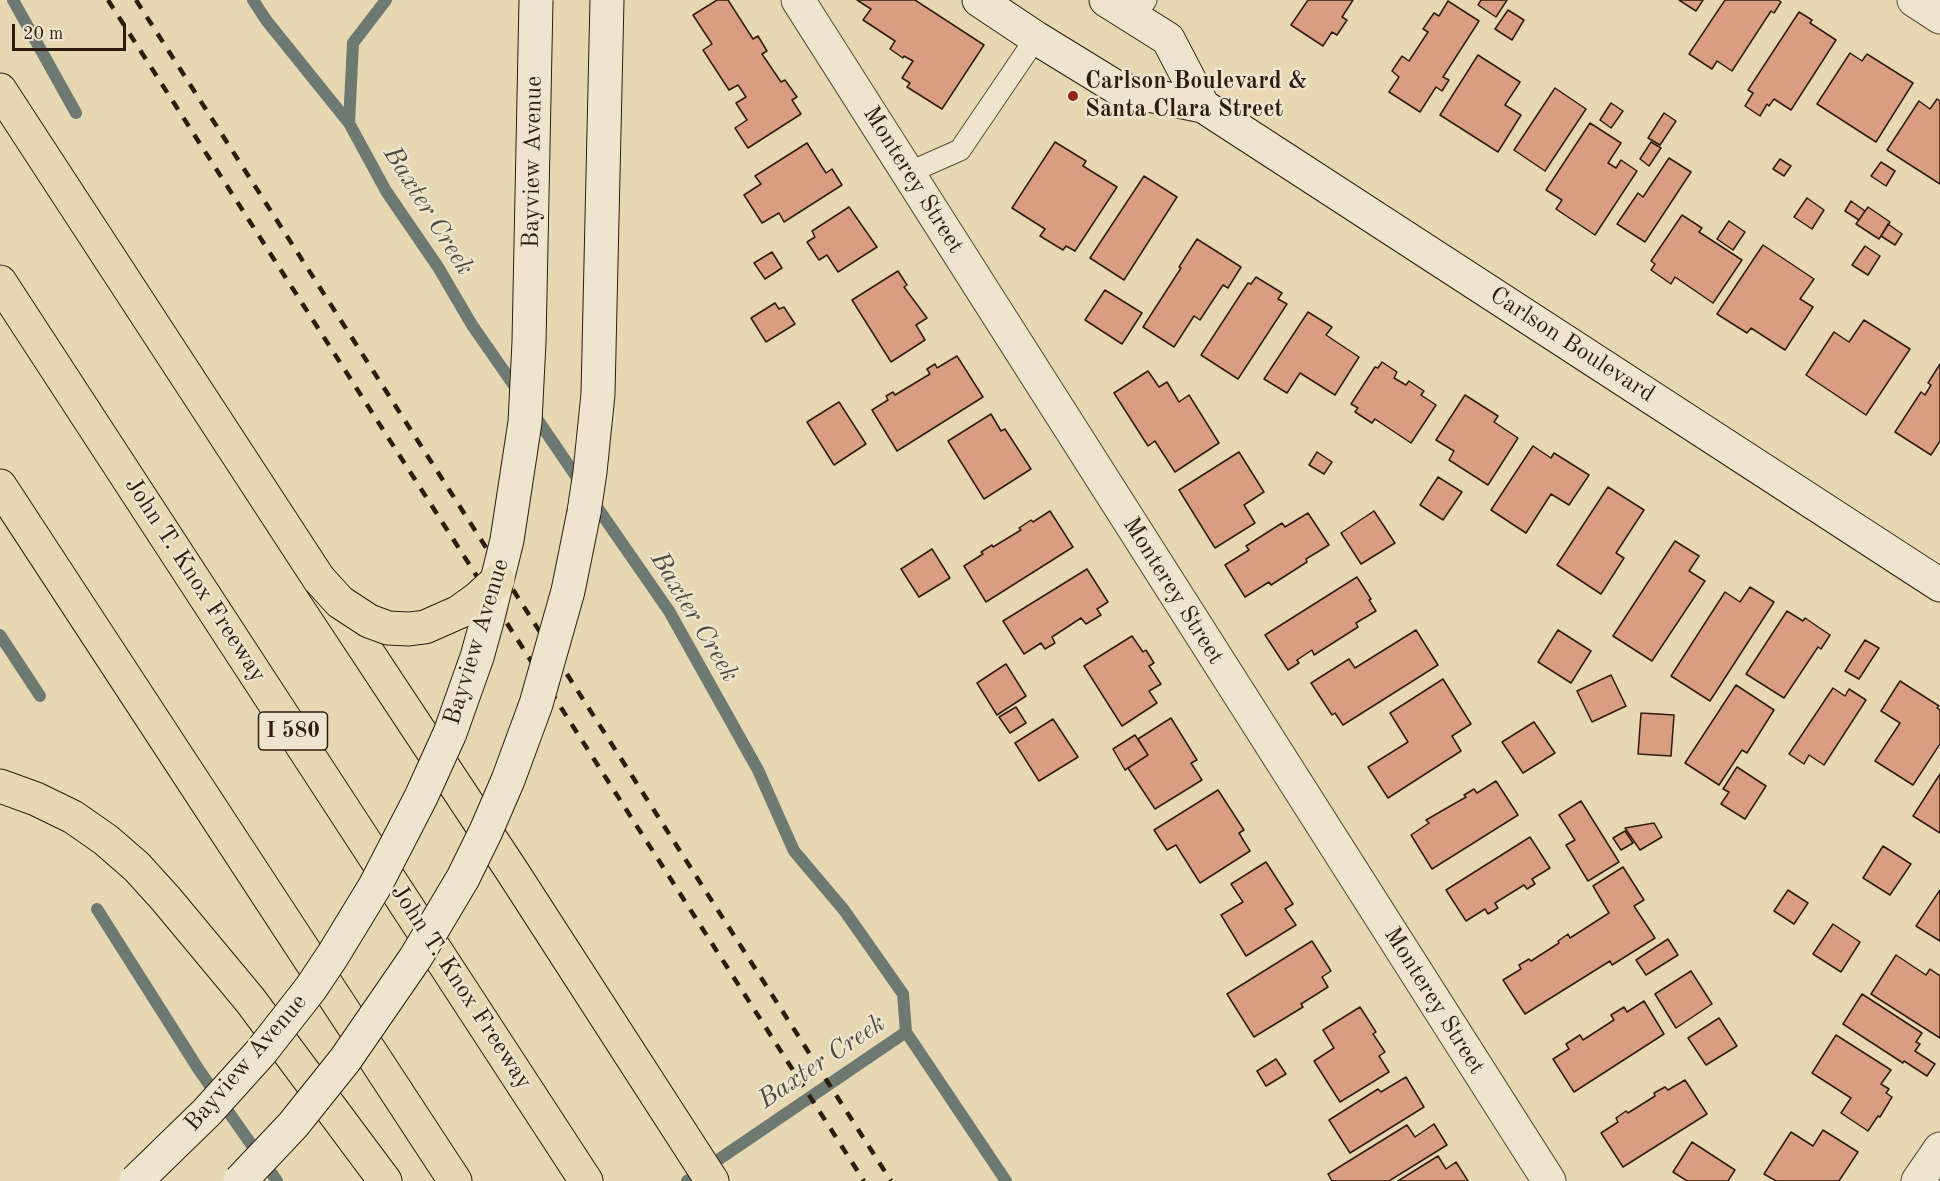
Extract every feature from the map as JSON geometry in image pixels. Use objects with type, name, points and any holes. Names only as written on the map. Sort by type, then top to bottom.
[{"type":"highway","points":[[0,90],[486,831],[712,1181]]},
{"type":"highway","name":"John T. Knox Freeway","points":[[0,282],[586,1181]]},
{"type":"highway","points":[[0,486],[455,1181]]},
{"type":"highway","points":[[319,579],[340,602],[369,621],[388,628],[409,629],[425,627],[459,612],[498,580]]},
{"type":"highway","points":[[0,786],[36,799],[73,817],[106,840],[137,867],[250,1000],[385,1181]]},
{"type":"street","name":"Bayview Avenue","points":[[136,1181],[200,1120],[261,1052],[311,988],[375,886],[438,760],[477,657],[498,580],[512,511],[525,422],[529,342],[536,0]]},
{"type":"street","points":[[240,1181],[293,1125],[345,1060],[439,920],[486,831],[522,744],[556,638],[577,551],[590,472],[598,394],[607,0]]},
{"type":"street","name":"Monterey Street","points":[[798,0],[1549,1181]]},
{"type":"street","name":"Carlson Boulevard","points":[[979,0],[1119,89],[1203,106],[1940,585]]},
{"type":"street","name":"Carlson Boulevard","points":[[1106,0],[1140,9],[1168,39],[1203,106]]},
{"type":"street","points":[[1914,0],[1940,17]]},
{"type":"street","points":[[1918,1181],[1940,1149]]},
{"type":"lane","points":[[908,173],[960,150],[1036,38]]},
{"type":"building","points":[[717,0],[728,0],[753,39],[758,36],[767,51],[762,54],[781,82],[785,80],[797,97],[792,100],[801,114],[748,148],[735,128],[747,120],[736,103],[746,97],[738,85],[729,90],[703,50],[712,44],[693,15]]},
{"type":"building","points":[[857,0],[915,0],[984,45],[942,109],[907,87],[910,83],[902,78],[913,61],[904,56],[903,58],[890,49],[895,41],[863,20],[871,9]]},
{"type":"building","points":[[1308,0],[1353,0],[1342,17],[1347,20],[1337,35],[1332,32],[1323,46],[1291,25]]},
{"type":"building","points":[[1481,0],[1507,0],[1496,17],[1478,5]]},
{"type":"building","points":[[1679,0],[1703,0],[1696,11]]},
{"type":"building","points":[[1725,0],[1778,0],[1781,2],[1774,13],[1771,11],[1732,71],[1717,61],[1712,69],[1689,54]]},
{"type":"building","points":[[1448,1],[1479,21],[1443,77],[1449,80],[1442,91],[1436,87],[1420,112],[1389,92],[1399,77],[1392,71],[1402,56],[1409,61],[1428,32],[1423,29],[1434,13],[1439,16]]},
{"type":"building","points":[[1508,10],[1524,20],[1512,40],[1495,29]]},
{"type":"building","points":[[1799,12],[1812,20],[1810,23],[1836,40],[1791,110],[1774,99],[1769,106],[1767,104],[1760,116],[1745,106],[1753,93],[1748,90]]},
{"type":"building","points":[[1850,53],[1862,61],[1867,54],[1913,83],[1876,142],[1817,104]]},
{"type":"building","points":[[1478,55],[1520,82],[1505,105],[1521,115],[1498,152],[1440,115]]},
{"type":"building","points":[[1555,88],[1586,109],[1545,171],[1514,150]]},
{"type":"building","points":[[1937,99],[1940,101],[1940,184],[1887,150],[1919,101],[1930,109]]},
{"type":"building","points":[[1611,103],[1623,111],[1611,128],[1600,120]]},
{"type":"building","points":[[1664,113],[1676,121],[1660,145],[1648,138]]},
{"type":"building","points":[[1590,123],[1621,143],[1608,163],[1616,168],[1621,160],[1637,171],[1595,235],[1556,209],[1562,200],[1546,190]]},
{"type":"building","points":[[1055,142],[1086,161],[1083,166],[1117,187],[1075,251],[1066,246],[1063,250],[1040,236],[1045,229],[1012,208]]},
{"type":"building","points":[[1651,142],[1661,148],[1649,166],[1640,159]]},
{"type":"building","points":[[807,143],[826,173],[832,169],[842,185],[784,222],[779,213],[762,223],[744,195],[761,184],[755,176]]},
{"type":"building","points":[[1669,158],[1691,172],[1645,242],[1617,224],[1638,193],[1643,197]]},
{"type":"building","points":[[1780,159],[1791,166],[1784,176],[1773,169]]},
{"type":"building","points":[[1881,162],[1895,171],[1886,186],[1871,176]]},
{"type":"building","points":[[1144,176],[1177,197],[1124,280],[1090,258]]},
{"type":"building","points":[[1807,198],[1824,210],[1812,229],[1794,217]]},
{"type":"building","points":[[1851,201],[1865,211],[1859,220],[1845,211]]},
{"type":"building","points":[[849,207],[877,247],[838,272],[827,255],[819,260],[807,242],[815,237],[812,231]]},
{"type":"building","points":[[1868,207],[1890,222],[1879,239],[1856,224]]},
{"type":"building","points":[[1682,215],[1702,228],[1699,232],[1742,260],[1713,303],[1675,277],[1671,284],[1651,270],[1655,264],[1651,261]]},
{"type":"building","points":[[1729,221],[1745,232],[1733,250],[1717,239]]},
{"type":"building","points":[[1888,224],[1902,234],[1895,245],[1881,236]]},
{"type":"building","points":[[1197,239],[1241,267],[1228,288],[1223,285],[1200,320],[1194,316],[1174,347],[1143,327]]},
{"type":"building","points":[[1763,245],[1814,279],[1800,299],[1813,307],[1785,350],[1751,328],[1747,333],[1717,314]]},
{"type":"building","points":[[1865,246],[1880,256],[1868,275],[1852,265]]},
{"type":"building","points":[[772,252],[782,268],[765,279],[754,263]]},
{"type":"building","points":[[898,271],[907,285],[904,287],[927,318],[916,325],[925,340],[891,362],[852,300]]},
{"type":"building","points":[[1256,277],[1282,293],[1278,299],[1287,304],[1238,379],[1201,355],[1248,283],[1251,284]]},
{"type":"building","points":[[1105,290],[1142,313],[1122,344],[1085,320]]},
{"type":"building","points":[[775,303],[779,309],[784,307],[795,324],[766,342],[751,318]]},
{"type":"building","points":[[1308,312],[1332,327],[1326,335],[1359,357],[1335,395],[1300,373],[1287,393],[1264,379]]},
{"type":"building","points":[[1864,320],[1910,349],[1866,415],[1806,375],[1834,332],[1849,342]]},
{"type":"building","points":[[957,356],[983,397],[897,451],[872,410],[888,400],[886,396],[893,392],[895,395],[930,374],[927,369],[935,364],[937,368]]},
{"type":"building","points":[[1382,362],[1397,372],[1394,378],[1406,385],[1409,381],[1424,391],[1421,395],[1436,405],[1411,443],[1375,419],[1372,423],[1355,412],[1358,408],[1351,404],[1375,367],[1378,368]]},
{"type":"building","points":[[1940,364],[1940,441],[1931,455],[1895,432],[1921,392],[1925,395],[1931,385],[1928,383]]},
{"type":"building","points":[[1148,371],[1159,387],[1167,382],[1179,402],[1189,395],[1219,443],[1175,472],[1155,441],[1148,446],[1114,393]]},
{"type":"building","points":[[1465,395],[1498,416],[1494,422],[1518,438],[1488,485],[1449,460],[1454,451],[1436,440]]},
{"type":"building","points":[[839,402],[866,444],[834,465],[807,422]]},
{"type":"building","points":[[991,414],[1001,431],[1005,429],[1031,469],[984,499],[948,441]]},
{"type":"building","points":[[1533,446],[1551,458],[1554,453],[1589,475],[1569,505],[1551,494],[1526,533],[1491,510]]},
{"type":"building","points":[[1239,452],[1264,492],[1244,505],[1255,523],[1215,548],[1179,490]]},
{"type":"building","points":[[1317,452],[1332,462],[1324,474],[1309,465]]},
{"type":"building","points":[[1438,477],[1462,492],[1443,520],[1420,505]]},
{"type":"building","points":[[1608,487],[1644,510],[1616,553],[1624,558],[1601,594],[1557,565]]},
{"type":"building","points":[[1050,511],[1073,547],[986,602],[964,566],[983,554],[981,552],[992,545],[993,547],[1021,530],[1019,528],[1031,520],[1033,522]]},
{"type":"building","points":[[1374,511],[1395,543],[1361,564],[1341,533]]},
{"type":"building","points":[[1308,513],[1329,545],[1271,585],[1269,582],[1245,597],[1225,565],[1249,550],[1246,546],[1282,523],[1285,527]]},
{"type":"building","points":[[1675,541],[1699,556],[1689,571],[1705,581],[1652,661],[1613,636]]},
{"type":"building","points":[[932,549],[950,578],[919,597],[901,569]]},
{"type":"building","points":[[1087,569],[1108,602],[1097,609],[1101,615],[1086,624],[1081,618],[1052,637],[1055,643],[1045,649],[1041,643],[1024,654],[1003,621]]},
{"type":"building","points":[[1357,577],[1376,611],[1356,623],[1358,627],[1314,655],[1312,650],[1297,660],[1299,663],[1288,670],[1265,635]]},
{"type":"building","points":[[1750,587],[1774,602],[1710,701],[1671,676],[1725,592],[1740,602]]},
{"type":"building","points":[[1787,611],[1803,621],[1805,618],[1830,635],[1821,649],[1818,647],[1784,698],[1746,674]]},
{"type":"building","points":[[1416,630],[1438,665],[1343,725],[1335,713],[1332,715],[1311,683],[1349,659],[1355,668]]},
{"type":"building","points":[[1558,630],[1591,651],[1571,683],[1538,662]]},
{"type":"building","points":[[1132,636],[1143,652],[1146,650],[1154,663],[1149,666],[1161,684],[1149,691],[1157,703],[1122,726],[1084,666]]},
{"type":"building","points":[[1865,640],[1879,648],[1859,679],[1845,671]]},
{"type":"building","points":[[1006,664],[1026,696],[997,715],[977,683]]},
{"type":"building","points":[[1611,675],[1626,706],[1592,722],[1577,691]]},
{"type":"building","points":[[1443,679],[1471,724],[1452,736],[1461,751],[1388,798],[1368,767],[1408,742],[1390,713]]},
{"type":"building","points":[[1900,681],[1939,706],[1937,708],[1940,710],[1940,744],[1913,785],[1875,761],[1900,723],[1881,711]]},
{"type":"building","points":[[1736,685],[1774,710],[1747,753],[1742,750],[1719,785],[1685,763]]},
{"type":"building","points":[[1833,688],[1845,696],[1849,689],[1866,700],[1824,765],[1809,755],[1804,764],[1789,754]]},
{"type":"building","points":[[1016,707],[1026,723],[1010,733],[999,717]]},
{"type":"building","points":[[1641,713],[1674,715],[1671,756],[1638,754]]},
{"type":"building","points":[[1171,718],[1197,760],[1191,763],[1202,780],[1155,809],[1128,768],[1148,755],[1138,739]]},
{"type":"building","points":[[1053,719],[1078,757],[1039,781],[1015,743]]},
{"type":"building","points":[[1534,722],[1555,753],[1523,773],[1502,742]]},
{"type":"building","points":[[1135,735],[1148,755],[1125,770],[1113,749]]},
{"type":"building","points":[[1737,767],[1766,786],[1745,819],[1721,804],[1729,792],[1723,789]]},
{"type":"building","points":[[1940,774],[1940,833],[1913,816]]},
{"type":"building","points":[[1496,781],[1518,815],[1432,869],[1411,835],[1429,823],[1426,820],[1466,797],[1464,795],[1474,789],[1477,793]]},
{"type":"building","points":[[1218,790],[1244,830],[1239,833],[1250,851],[1200,883],[1176,845],[1167,850],[1154,830]]},
{"type":"building","points":[[1581,801],[1619,862],[1588,881],[1566,845],[1575,840],[1559,815]]},
{"type":"building","points":[[1654,823],[1662,837],[1640,850],[1625,828]]},
{"type":"building","points":[[1625,831],[1633,843],[1621,850],[1613,838]]},
{"type":"building","points":[[1530,837],[1550,868],[1532,879],[1535,884],[1527,889],[1524,885],[1495,903],[1498,908],[1488,914],[1485,909],[1466,921],[1446,890]]},
{"type":"building","points":[[1883,846],[1911,864],[1890,895],[1863,878]]},
{"type":"building","points":[[1266,862],[1293,904],[1285,909],[1296,925],[1246,956],[1221,915],[1243,902],[1231,884]]},
{"type":"building","points":[[1623,867],[1644,900],[1634,906],[1655,938],[1612,965],[1610,961],[1525,1014],[1503,980],[1521,969],[1519,965],[1529,959],[1531,961],[1559,943],[1558,941],[1568,934],[1570,938],[1609,913],[1593,886]]},
{"type":"building","points":[[1788,890],[1808,903],[1794,924],[1774,911]]},
{"type":"building","points":[[1940,890],[1940,941],[1916,926]]},
{"type":"building","points":[[1833,924],[1860,942],[1841,972],[1813,954]]},
{"type":"building","points":[[1668,939],[1678,955],[1646,975],[1636,960]]},
{"type":"building","points":[[1312,941],[1331,971],[1322,977],[1328,987],[1301,1004],[1303,1007],[1254,1037],[1227,994]]},
{"type":"building","points":[[1896,955],[1926,975],[1930,969],[1940,976],[1940,1038],[1871,994]]},
{"type":"building","points":[[1691,971],[1712,1004],[1676,1028],[1655,994]]},
{"type":"building","points":[[1862,994],[1922,1033],[1916,1042],[1920,1044],[1915,1051],[1935,1064],[1927,1076],[1843,1024]]},
{"type":"building","points":[[1644,1001],[1664,1034],[1574,1092],[1553,1059],[1569,1049],[1566,1044],[1580,1035],[1583,1040],[1614,1020],[1611,1015],[1624,1007],[1627,1012]]},
{"type":"building","points":[[1360,1007],[1376,1032],[1373,1034],[1385,1052],[1379,1056],[1389,1072],[1340,1102],[1314,1061],[1334,1048],[1323,1030]]},
{"type":"building","points":[[1719,1018],[1737,1046],[1706,1065],[1688,1038]]},
{"type":"building","points":[[1836,1035],[1891,1070],[1881,1084],[1889,1089],[1886,1093],[1892,1097],[1868,1131],[1841,1113],[1851,1098],[1812,1073]]},
{"type":"building","points":[[1276,1059],[1286,1074],[1266,1086],[1257,1071]]},
{"type":"building","points":[[1406,1077],[1424,1107],[1350,1153],[1329,1120],[1378,1089],[1381,1092]]},
{"type":"building","points":[[1685,1080],[1707,1114],[1623,1167],[1601,1133],[1618,1122],[1616,1118],[1626,1111],[1628,1113],[1655,1096],[1654,1093],[1665,1087],[1668,1090]]},
{"type":"building","points":[[1434,1124],[1447,1145],[1389,1181],[1332,1181],[1328,1174],[1407,1125],[1415,1137]]},
{"type":"building","points":[[1823,1130],[1858,1152],[1839,1181],[1776,1181],[1764,1174],[1791,1132],[1813,1146]]},
{"type":"building","points":[[1692,1142],[1735,1170],[1728,1181],[1687,1181],[1673,1172]]},
{"type":"building","points":[[1438,1156],[1446,1169],[1456,1162],[1468,1181],[1398,1181]]},
{"type":"waterway","points":[[13,0],[76,113]]},
{"type":"waterway","points":[[253,0],[266,20],[349,123]]},
{"type":"waterway","name":"Baxter Creek","points":[[386,0],[353,43],[349,123],[386,191],[438,267],[472,325],[520,394]]},
{"type":"waterway","name":"Baxter Creek","points":[[533,413],[582,485]]},
{"type":"waterway","name":"Baxter Creek","points":[[592,500],[669,611],[758,770],[794,851],[844,910],[903,994],[906,1032],[687,1181]]},
{"type":"waterway","points":[[0,635],[40,696]]},
{"type":"waterway","points":[[97,909],[199,1070],[277,1181]]},
{"type":"waterway","points":[[906,1032],[1006,1181]]},
{"type":"railway","points":[[108,0],[864,1181]]},
{"type":"railway","points":[[136,0],[891,1181]]},
{"type":"place","name":"Carlson Boulevard & Santa Clara Street","points":[[1073,96]]}]
